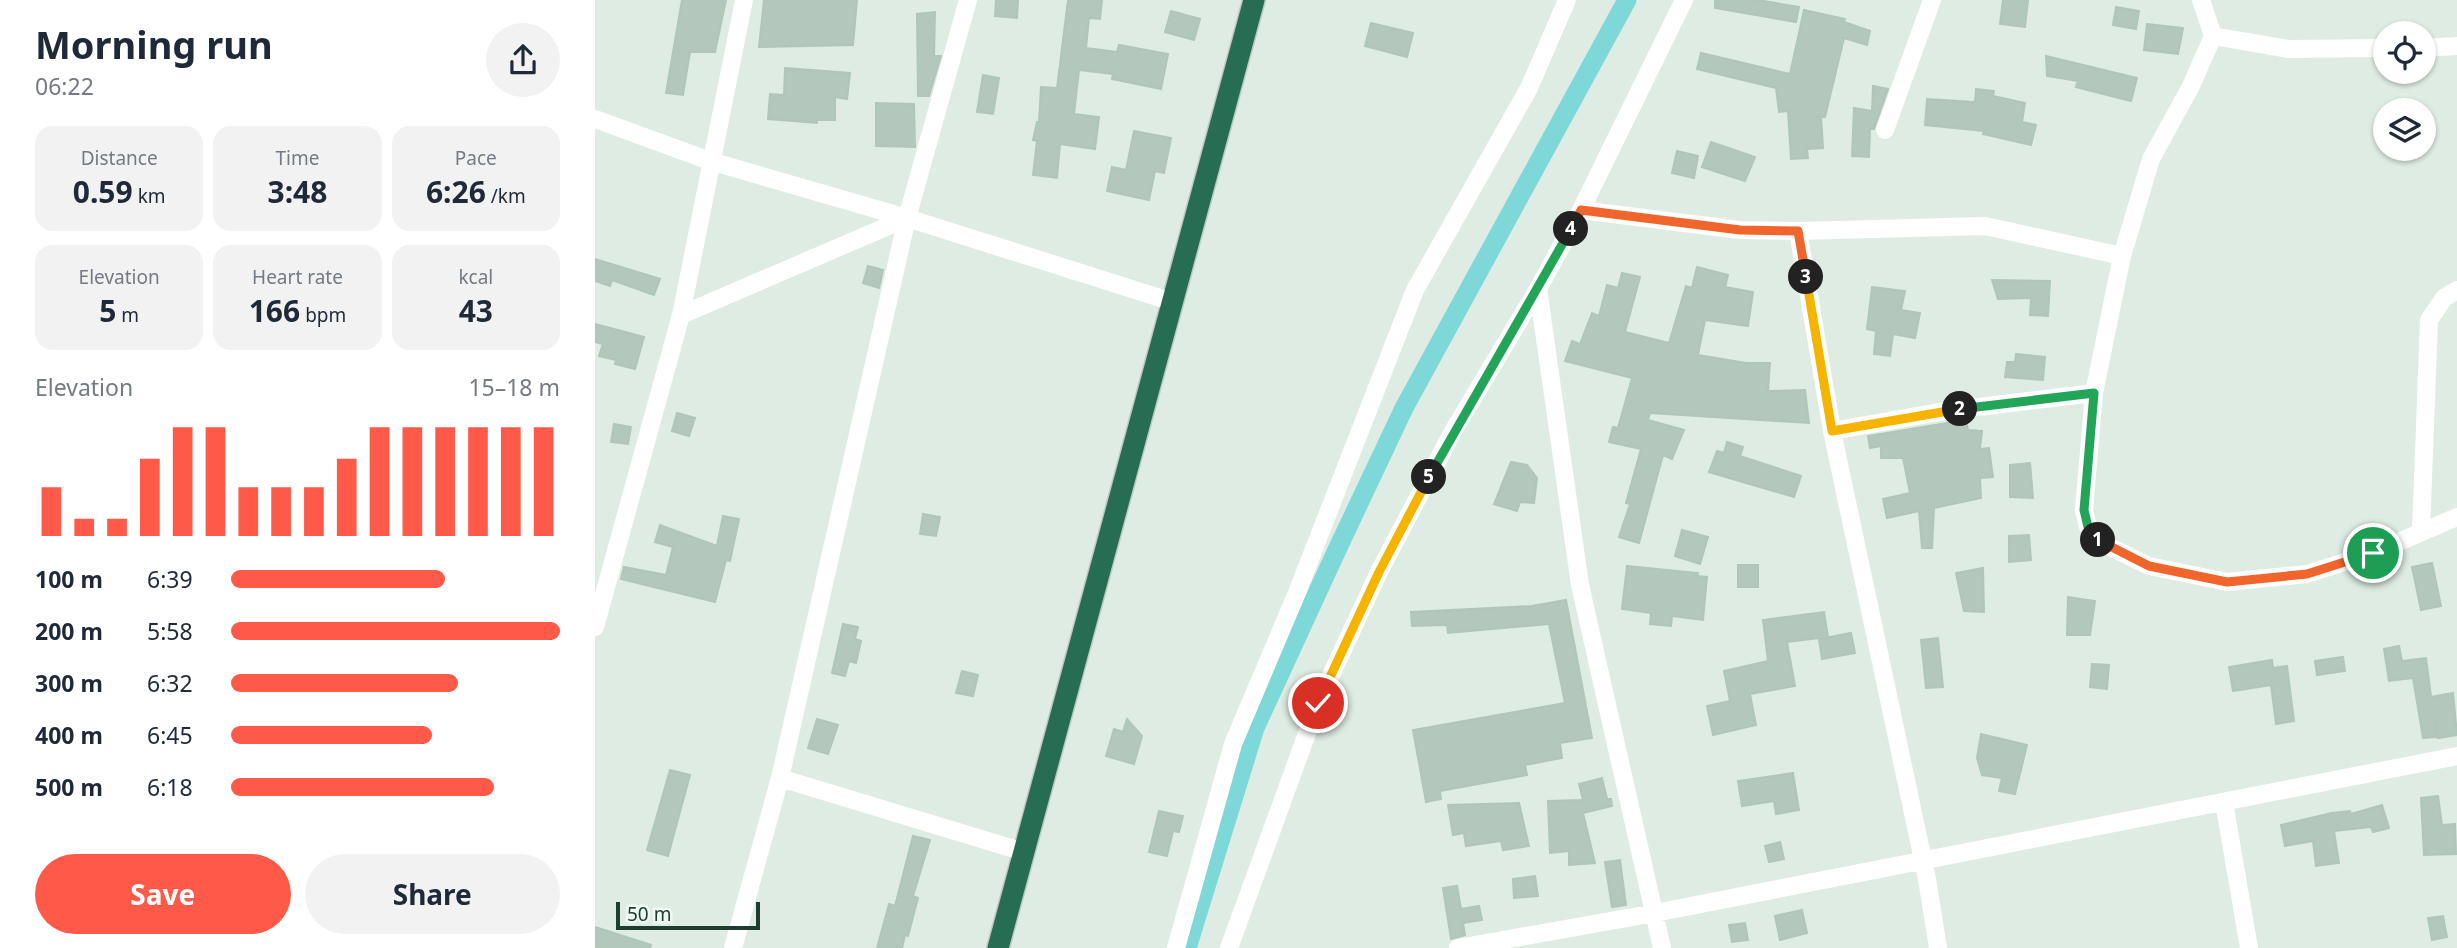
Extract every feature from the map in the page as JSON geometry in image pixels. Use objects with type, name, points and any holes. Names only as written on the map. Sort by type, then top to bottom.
[{"type":"highway","points":[[998,948],[1254,0]]},
{"type":"street","points":[[595,628],[681,315],[744,0]]},
{"type":"street","points":[[733,948],[780,778],[907,218],[968,0]]},
{"type":"street","points":[[1176,948],[1233,744],[1296,596],[1415,290],[1529,89],[1567,0]]},
{"type":"street","points":[[1229,948],[1318,703],[1379,572],[1452,433],[1538,289],[1581,210],[1684,0]]},
{"type":"street","points":[[1885,130],[1932,0]]},
{"type":"street","points":[[2201,0],[2213,36],[2191,86],[2151,159],[2122,256],[2094,393],[2084,510],[2088,527],[2099,542],[2149,566],[2227,582],[2307,574],[2373,553],[2457,517]]},
{"type":"street","points":[[2213,36],[2288,49],[2373,48]]},
{"type":"street","points":[[2436,47],[2457,46]]},
{"type":"street","points":[[595,119],[710,161],[907,218],[1173,302]]},
{"type":"street","points":[[1581,210],[1740,230],[1985,226],[2122,256]]},
{"type":"street","points":[[681,315],[907,218]]},
{"type":"street","points":[[1798,231],[1832,431],[1923,860],[1938,948]]},
{"type":"street","points":[[1538,289],[1580,585],[1663,948]]},
{"type":"street","points":[[2421,532],[2429,320],[2444,298],[2457,290]]},
{"type":"street","points":[[1832,431],[1945,411],[2094,393]]},
{"type":"street","points":[[1458,948],[1654,913],[2457,756]]},
{"type":"street","points":[[780,778],[1024,852]]},
{"type":"street","points":[[2224,802],[2249,948]]},
{"type":"building","points":[[682,0],[726,0],[715,52],[690,52],[683,95],[666,93]]},
{"type":"building","points":[[764,0],[857,0],[853,45],[759,47]]},
{"type":"building","points":[[996,0],[1018,0],[1017,18],[995,16]]},
{"type":"building","points":[[1068,0],[1102,0],[1100,19],[1089,18],[1086,48],[1117,52],[1119,45],[1168,54],[1161,89],[1112,79],[1113,74],[1079,70],[1074,114],[1099,117],[1095,149],[1060,144],[1057,178],[1033,175],[1037,141],[1033,140],[1039,122],[1041,87],[1057,88]]},
{"type":"building","points":[[1715,0],[1758,0],[1799,7],[1796,22],[1715,8]]},
{"type":"building","points":[[2003,0],[2028,0],[2025,27],[2000,24]]},
{"type":"building","points":[[2116,7],[2139,11],[2136,29],[2113,25]]},
{"type":"building","points":[[1804,10],[1845,19],[1844,22],[1870,31],[1867,45],[1844,38],[1825,117],[1821,117],[1823,148],[1807,149],[1808,158],[1791,159],[1788,111],[1779,112],[1776,88],[1697,69],[1701,53],[1790,74]]},
{"type":"building","points":[[1171,11],[1200,19],[1194,40],[1165,32]]},
{"type":"building","points":[[935,12],[934,56],[941,56],[929,96],[918,96],[917,14]]},
{"type":"building","points":[[1371,23],[1413,33],[1407,57],[1365,46]]},
{"type":"building","points":[[2147,24],[2183,28],[2178,54],[2144,50]]},
{"type":"building","points":[[2046,56],[2137,78],[2131,101],[2076,87],[2078,81],[2047,76]]},
{"type":"building","points":[[785,68],[850,73],[847,99],[835,97],[835,120],[817,120],[817,123],[768,119],[770,94],[784,95]]},
{"type":"building","points":[[983,75],[999,78],[993,114],[977,112]]},
{"type":"building","points":[[1873,86],[1888,89],[1874,129],[1870,129],[1869,157],[1852,156],[1854,108],[1872,111]]},
{"type":"building","points":[[1976,89],[1994,91],[1993,96],[2025,103],[2022,122],[2036,125],[2031,145],[1983,134],[1984,131],[1925,125],[1927,99],[1975,102]]},
{"type":"building","points":[[876,103],[914,104],[915,147],[876,146]]},
{"type":"building","points":[[1134,131],[1171,138],[1164,173],[1155,171],[1149,200],[1107,191],[1112,167],[1126,170]]},
{"type":"building","points":[[1711,142],[1755,157],[1745,181],[1702,167]]},
{"type":"building","points":[[1677,151],[1698,156],[1694,178],[1672,173]]},
{"type":"building","points":[[595,259],[660,279],[654,295],[612,280],[610,286],[595,281]]},
{"type":"building","points":[[868,266],[883,270],[879,288],[863,283]]},
{"type":"building","points":[[1697,267],[1728,275],[1725,287],[1753,292],[1748,326],[1705,320],[1698,355],[1746,363],[1770,363],[1768,391],[1805,390],[1809,423],[1650,413],[1648,420],[1684,430],[1672,459],[1663,455],[1639,543],[1619,537],[1630,504],[1626,503],[1641,449],[1609,442],[1613,427],[1618,428],[1632,378],[1565,361],[1572,341],[1580,344],[1592,313],[1599,316],[1607,285],[1618,288],[1622,273],[1640,277],[1625,332],[1669,343],[1686,286],[1692,288]]},
{"type":"building","points":[[1992,280],[2050,281],[2048,316],[2030,315],[2031,298],[1998,299]]},
{"type":"building","points":[[1872,287],[1905,291],[1901,310],[1920,313],[1915,338],[1893,334],[1890,356],[1874,354],[1876,331],[1867,329]]},
{"type":"building","points":[[595,324],[644,337],[635,369],[599,356],[603,344],[595,342]]},
{"type":"building","points":[[2016,354],[2045,357],[2043,380],[2005,377],[2007,362],[2015,362]]},
{"type":"building","points":[[677,413],[695,418],[689,436],[672,431]]},
{"type":"building","points":[[1966,420],[1968,430],[1982,431],[1980,449],[1989,448],[1993,477],[1980,478],[1981,498],[1934,508],[1932,548],[1922,548],[1919,511],[1887,518],[1883,499],[1910,493],[1903,458],[1881,458],[1881,446],[1870,448],[1868,436]]},
{"type":"building","points":[[614,424],[631,427],[628,444],[611,442]]},
{"type":"building","points":[[1727,442],[1743,447],[1740,456],[1801,476],[1794,497],[1709,472],[1717,451],[1724,453]]},
{"type":"building","points":[[1511,462],[1527,465],[1537,478],[1534,503],[1520,502],[1517,511],[1494,504]]},
{"type":"building","points":[[2030,463],[2033,498],[2010,497],[2010,465]]},
{"type":"building","points":[[923,514],[940,517],[936,536],[920,534]]},
{"type":"building","points":[[723,516],[739,519],[730,561],[726,560],[715,602],[621,579],[624,567],[666,575],[673,547],[655,542],[660,525],[717,546]]},
{"type":"building","points":[[1682,530],[1708,537],[1700,564],[1675,556]]},
{"type":"building","points":[[2029,535],[2031,560],[2009,562],[2009,536]]},
{"type":"building","points":[[2432,563],[2441,606],[2421,610],[2412,567]]},
{"type":"building","points":[[1738,565],[1758,565],[1758,587],[1738,587]]},
{"type":"building","points":[[1627,566],[1698,573],[1697,576],[1707,577],[1703,620],[1672,616],[1671,626],[1650,624],[1651,613],[1622,609]]},
{"type":"building","points":[[1983,568],[1984,612],[1964,611],[1956,573]]},
{"type":"building","points":[[2068,597],[2095,601],[2090,635],[2067,635]]},
{"type":"building","points":[[1566,600],[1592,738],[1560,743],[1562,758],[1525,765],[1527,775],[1440,791],[1441,799],[1426,802],[1413,730],[1565,703],[1549,624],[1448,633],[1447,625],[1412,626],[1411,612],[1532,606]]},
{"type":"building","points":[[1824,612],[1828,637],[1787,642],[1795,686],[1750,694],[1756,725],[1713,735],[1707,706],[1730,701],[1724,671],[1768,661],[1763,620]]},
{"type":"building","points":[[843,624],[858,627],[855,639],[861,641],[856,663],[849,661],[845,676],[832,673]]},
{"type":"building","points":[[1851,633],[1855,653],[1822,659],[1819,639]]},
{"type":"building","points":[[1938,638],[1943,687],[1926,688],[1921,640]]},
{"type":"building","points":[[2399,646],[2402,661],[2426,658],[2431,697],[2453,693],[2457,735],[2438,738],[2435,722],[2436,737],[2423,738],[2413,678],[2389,681],[2384,649]]},
{"type":"building","points":[[2343,657],[2345,671],[2317,675],[2315,661]]},
{"type":"building","points":[[2272,660],[2273,668],[2287,666],[2294,721],[2276,724],[2271,685],[2233,691],[2229,667]]},
{"type":"building","points":[[2092,664],[2109,665],[2107,689],[2090,687]]},
{"type":"building","points":[[962,671],[978,675],[973,696],[956,693]]},
{"type":"building","points":[[817,719],[838,725],[828,754],[808,748]]},
{"type":"building","points":[[1127,719],[1142,736],[1134,764],[1106,756],[1114,729],[1123,732]]},
{"type":"building","points":[[1981,734],[2027,745],[2015,794],[1999,791],[2002,778],[1982,775],[1977,758]]},
{"type":"building","points":[[670,770],[690,775],[668,856],[647,850]]},
{"type":"building","points":[[1793,773],[1799,810],[1776,814],[1774,801],[1742,806],[1738,781]]},
{"type":"building","points":[[1602,778],[1607,799],[1611,799],[1612,806],[1583,813],[1595,863],[1569,865],[1569,851],[1550,853],[1548,801],[1583,800],[1579,784]]},
{"type":"building","points":[[2438,796],[2442,825],[2455,824],[2456,854],[2424,855],[2421,798]]},
{"type":"building","points":[[1519,803],[1529,846],[1503,850],[1501,841],[1466,846],[1464,833],[1453,835],[1448,805]]},
{"type":"building","points":[[2382,805],[2389,828],[2373,832],[2371,827],[2334,831],[2339,863],[2316,866],[2313,841],[2285,846],[2281,825],[2332,813],[2350,811],[2351,814]]},
{"type":"building","points":[[1159,811],[1183,816],[1179,832],[1173,831],[1167,856],[1149,852]]},
{"type":"building","points":[[913,836],[930,840],[913,896],[918,898],[908,936],[905,935],[902,948],[877,948],[889,904],[895,906]]},
{"type":"building","points":[[1780,842],[1784,859],[1769,862],[1765,846]]},
{"type":"building","points":[[1620,860],[1626,905],[1612,907],[1605,862]]},
{"type":"building","points":[[1535,876],[1538,896],[1514,898],[1513,879]]},
{"type":"building","points":[[1457,886],[1461,909],[1479,906],[1482,920],[1463,923],[1465,935],[1451,939],[1443,888]]},
{"type":"building","points":[[1802,910],[1807,933],[1780,940],[1775,916]]},
{"type":"building","points":[[2443,916],[2447,937],[2432,940],[2428,918]]},
{"type":"building","points":[[1745,923],[1748,940],[1732,942],[1729,925]]},
{"type":"building","points":[[595,927],[651,945],[650,948],[595,948]]},
{"type":"waterway","points":[[1187,948],[1255,728],[1336,552],[1404,408],[1627,0]]},
{"type":"route","points":[[1318,703],[1379,572],[1452,433],[1538,289],[1581,210],[1740,230],[1798,231],[1832,431],[1945,411],[2094,393],[2084,510],[2088,527],[2099,542],[2149,566],[2227,582],[2307,574],[2373,553]]}]
